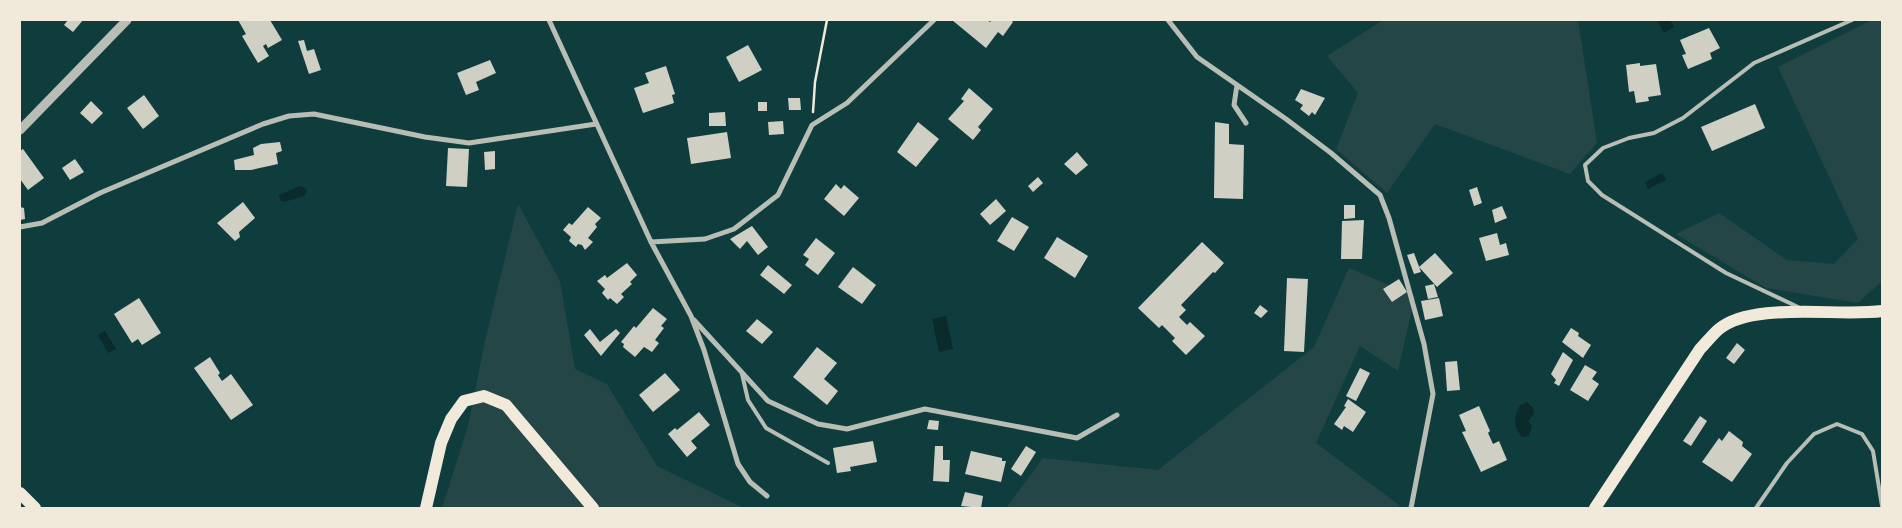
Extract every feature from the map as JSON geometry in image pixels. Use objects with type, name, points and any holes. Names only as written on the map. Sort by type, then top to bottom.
[{"type":"highway","points":[[1595,508],[1700,349],[1720,328],[1743,318],[1773,313],[1882,311]]},
{"type":"highway","points":[[426,508],[441,443],[451,419],[464,401],[484,396],[506,405],[593,508]]},
{"type":"highway","points":[[20,493],[35,508]]},
{"type":"street","points":[[20,130],[127,20]]},
{"type":"street","points":[[549,20],[651,242],[690,316],[704,350],[738,464],[750,482],[767,496]]},
{"type":"street","points":[[651,242],[705,239],[734,229],[778,195],[812,126],[847,103],[934,20]]},
{"type":"street","points":[[1168,20],[1197,57],[1331,153],[1380,195],[1389,218],[1424,344],[1433,394],[1411,508]]},
{"type":"street","points":[[1237,85],[1234,105],[1246,123]]},
{"type":"street","points":[[20,227],[42,223],[100,193],[263,124],[289,116],[314,114],[425,137],[468,143],[596,124]]},
{"type":"street","points":[[690,316],[768,400],[818,424],[848,429],[925,409],[1077,438],[1117,416]]},
{"type":"lane","points":[[1811,313],[1726,273],[1610,200],[1588,181],[1586,165],[1603,148],[1629,138],[1654,133],[1683,118],[1754,63],[1852,20]]},
{"type":"lane","points":[[742,372],[748,400],[766,428],[828,464]]},
{"type":"lane","points":[[1756,508],[1787,463],[1814,434],[1837,424],[1862,434],[1874,451],[1882,506]]},
{"type":"path","points":[[812,126],[815,82],[827,20]]},
{"type":"shaded area","points":[[1383,20],[1578,20],[1597,143],[1570,174],[1435,124],[1387,193],[1336,149],[1358,93],[1327,56]]},
{"type":"shaded area","points":[[1657,20],[1670,20],[1674,27],[1664,33]]},
{"type":"shaded area","points":[[1872,20],[1882,20],[1882,281],[1858,303],[1766,288],[1676,234],[1719,213],[1787,260],[1834,264],[1858,239],[1778,67]]},
{"type":"shaded area","points":[[1662,173],[1666,180],[1648,189],[1645,182]]},
{"type":"shaded area","points":[[300,186],[304,187],[307,191],[304,196],[284,202],[280,200],[279,195]]},
{"type":"shaded area","points":[[518,204],[560,281],[575,369],[607,384],[657,466],[744,508],[442,508],[468,426],[485,341]]},
{"type":"shaded area","points":[[1349,268],[1415,296],[1398,371],[1360,346],[1316,443],[1399,505],[1398,508],[1006,508],[1043,458],[1158,470],[1314,347]]},
{"type":"shaded area","points":[[946,316],[953,349],[939,352],[932,319]]},
{"type":"shaded area","points":[[105,331],[116,349],[108,353],[98,335]]},
{"type":"shaded area","points":[[1527,402],[1533,408],[1534,414],[1528,421],[1532,426],[1529,436],[1522,437],[1517,429],[1515,418],[1520,405]]},
{"type":"building","points":[[68,20],[83,20],[73,32],[64,25]]},
{"type":"building","points":[[238,20],[270,20],[282,40],[268,48],[266,44],[263,46],[269,56],[258,63],[242,36],[246,34]]},
{"type":"building","points":[[952,20],[987,20],[990,22],[992,20],[1011,20],[1013,22],[1003,36],[998,32],[986,48]]},
{"type":"building","points":[[1709,28],[1720,48],[1710,53],[1712,59],[1688,69],[1682,55],[1686,54],[1680,40]]},
{"type":"building","points":[[304,40],[307,51],[314,49],[321,70],[309,74],[298,41]]},
{"type":"building","points":[[748,45],[762,70],[739,82],[726,57]]},
{"type":"building","points":[[490,60],[496,73],[476,82],[479,90],[466,95],[457,73]]},
{"type":"building","points":[[1640,63],[1640,66],[1656,64],[1661,95],[1648,97],[1649,101],[1636,103],[1634,91],[1629,92],[1626,65]]},
{"type":"building","points":[[666,66],[675,94],[672,95],[674,103],[643,113],[634,88],[649,83],[645,73]]},
{"type":"building","points":[[969,88],[993,109],[978,127],[981,130],[973,140],[948,119],[964,101],[961,99]]},
{"type":"building","points":[[1301,89],[1325,98],[1315,115],[1312,112],[1309,116],[1300,109],[1303,105],[1295,100]]},
{"type":"building","points":[[144,95],[159,116],[143,129],[127,108]]},
{"type":"building","points":[[788,98],[800,98],[801,110],[789,110]]},
{"type":"building","points":[[91,101],[103,113],[92,124],[80,113]]},
{"type":"building","points":[[758,102],[767,102],[767,111],[758,111]]},
{"type":"building","points":[[1755,104],[1765,128],[1712,151],[1701,127]]},
{"type":"building","points":[[725,112],[726,126],[709,126],[709,113]]},
{"type":"building","points":[[783,121],[784,134],[769,135],[768,122]]},
{"type":"building","points":[[918,122],[939,139],[916,167],[897,152]]},
{"type":"building","points":[[1215,122],[1229,124],[1229,144],[1244,145],[1243,199],[1214,198]]},
{"type":"building","points":[[727,132],[731,158],[691,164],[687,138]]},
{"type":"building","points":[[280,142],[282,151],[276,153],[278,164],[251,170],[235,170],[234,160],[254,155],[253,148],[261,144]]},
{"type":"building","points":[[448,148],[469,149],[467,187],[446,186]]},
{"type":"building","points":[[23,149],[44,178],[28,190],[20,179],[20,151]]},
{"type":"building","points":[[495,151],[495,169],[485,170],[484,152]]},
{"type":"building","points":[[1077,152],[1088,165],[1076,175],[1064,164]]},
{"type":"building","points":[[75,159],[84,172],[70,180],[62,168]]},
{"type":"building","points":[[1038,177],[1043,183],[1033,192],[1028,186]]},
{"type":"building","points":[[836,184],[841,189],[844,185],[859,198],[844,216],[824,199]]},
{"type":"building","points":[[1477,187],[1482,203],[1474,206],[1469,190]]},
{"type":"building","points":[[996,199],[1006,211],[990,225],[980,214]]},
{"type":"building","points":[[243,202],[255,218],[239,232],[240,237],[235,241],[217,223]]},
{"type":"building","points":[[1344,205],[1355,205],[1355,218],[1344,219]]},
{"type":"building","points":[[1502,206],[1507,218],[1495,223],[1492,210]]},
{"type":"building","points":[[20,207],[24,208],[25,219],[20,220]]},
{"type":"building","points":[[588,207],[601,218],[595,224],[597,227],[588,238],[593,242],[585,250],[582,245],[578,244],[576,247],[569,241],[571,237],[563,230],[569,223],[572,225]]},
{"type":"building","points":[[1012,217],[1029,227],[1014,251],[997,241]]},
{"type":"building","points":[[1364,220],[1362,259],[1341,259],[1342,221]]},
{"type":"building","points":[[752,226],[768,247],[758,255],[747,241],[740,249],[730,239]]},
{"type":"building","points":[[1497,233],[1500,245],[1506,243],[1509,255],[1486,261],[1479,238]]},
{"type":"building","points":[[1057,237],[1088,256],[1075,278],[1044,258]]},
{"type":"building","points":[[816,238],[835,253],[818,275],[805,265],[809,259],[803,255]]},
{"type":"building","points":[[1202,242],[1224,263],[1181,305],[1186,310],[1179,317],[1187,325],[1190,322],[1205,336],[1186,355],[1172,341],[1175,338],[1162,325],[1159,328],[1138,308]]},
{"type":"building","points":[[1414,253],[1421,272],[1414,274],[1407,255]]},
{"type":"building","points":[[1435,253],[1453,273],[1437,287],[1419,267]]},
{"type":"building","points":[[627,263],[637,275],[630,282],[632,284],[621,294],[624,297],[617,304],[610,298],[608,300],[602,293],[605,289],[597,281],[605,275],[607,278]]},
{"type":"building","points":[[768,265],[792,285],[784,294],[760,275]]},
{"type":"building","points":[[853,267],[876,285],[862,304],[838,287]]},
{"type":"building","points":[[1287,278],[1308,279],[1304,352],[1284,351]]},
{"type":"building","points":[[1399,279],[1407,292],[1392,302],[1383,289]]},
{"type":"building","points":[[1434,284],[1438,297],[1428,299],[1425,286]]},
{"type":"building","points":[[139,298],[161,333],[142,345],[138,339],[132,343],[114,314]]},
{"type":"building","points":[[1439,298],[1443,316],[1425,320],[1421,301]]},
{"type":"building","points":[[1260,305],[1268,311],[1261,318],[1254,313]]},
{"type":"building","points":[[653,308],[667,319],[661,326],[664,328],[655,340],[659,343],[652,352],[644,347],[635,357],[623,347],[624,344],[621,342]]},
{"type":"building","points":[[757,319],[773,332],[762,344],[746,331]]},
{"type":"building","points":[[1571,328],[1579,333],[1578,336],[1591,345],[1583,358],[1562,342]]},
{"type":"building","points":[[590,329],[600,342],[616,329],[620,333],[601,356],[584,335]]},
{"type":"building","points":[[1737,343],[1745,350],[1734,364],[1726,358]]},
{"type":"building","points":[[817,347],[837,363],[824,379],[838,391],[827,405],[793,377]]},
{"type":"building","points":[[1563,352],[1573,360],[1559,386],[1554,383],[1556,380],[1551,374]]},
{"type":"building","points":[[210,357],[220,373],[218,375],[222,381],[231,374],[253,405],[231,420],[194,368]]},
{"type":"building","points":[[1457,361],[1460,390],[1447,391],[1445,362]]},
{"type":"building","points":[[1585,365],[1597,372],[1592,379],[1599,384],[1588,401],[1570,390]]},
{"type":"building","points":[[1360,368],[1370,373],[1356,401],[1346,396]]},
{"type":"building","points":[[665,373],[680,390],[653,412],[639,395]]},
{"type":"building","points":[[1348,399],[1366,412],[1353,432],[1344,426],[1342,430],[1334,424],[1346,407],[1344,406]]},
{"type":"building","points":[[1479,406],[1490,431],[1488,433],[1493,444],[1499,441],[1507,460],[1481,472],[1462,432],[1466,431],[1459,415]]},
{"type":"building","points":[[699,412],[710,425],[691,441],[697,448],[687,457],[668,434],[675,428],[677,430]]},
{"type":"building","points":[[1700,416],[1707,421],[1691,446],[1683,441]]},
{"type":"building","points":[[929,420],[939,421],[938,430],[927,429]]},
{"type":"building","points":[[1729,431],[1743,442],[1742,446],[1752,454],[1732,482],[1702,462],[1719,438],[1722,441]]},
{"type":"building","points":[[873,441],[877,462],[850,467],[851,471],[837,473],[833,448]]},
{"type":"building","points":[[935,446],[943,446],[943,460],[950,460],[949,482],[933,481]]},
{"type":"building","points":[[1026,446],[1036,452],[1021,476],[1011,469]]},
{"type":"building","points":[[971,451],[1002,458],[1002,461],[1006,461],[1001,482],[965,474]]},
{"type":"building","points":[[965,492],[983,496],[981,508],[961,506]]}]
